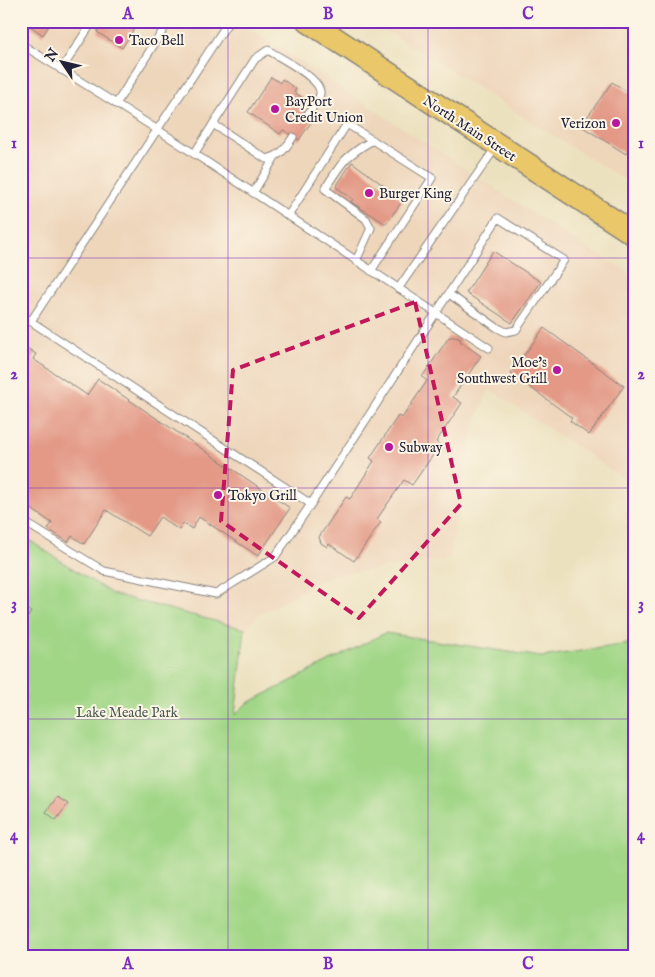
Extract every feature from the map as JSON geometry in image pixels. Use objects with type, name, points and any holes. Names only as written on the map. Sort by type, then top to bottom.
[{"type":"main road","name":"North Main Street","points":[[308,21],[496,146],[634,234]]},
{"type":"lane","points":[[61,70],[93,21]]},
{"type":"lane","points":[[116,104],[169,21]]},
{"type":"lane","points":[[31,321],[229,21]]},
{"type":"lane","points":[[21,44],[157,130],[490,348]]},
{"type":"lane","points":[[194,154],[255,59],[268,50],[314,79],[320,86],[320,95],[308,114]]},
{"type":"lane","points":[[212,124],[266,159],[275,158]]},
{"type":"lane","points":[[288,216],[347,124],[432,178],[371,271]]},
{"type":"lane","points":[[252,193],[275,158],[286,148],[294,136]]},
{"type":"lane","points":[[356,261],[371,228],[366,219],[325,189],[341,162],[351,152],[372,140]]},
{"type":"lane","points":[[398,289],[496,146]]},
{"type":"lane","points":[[21,520],[104,571],[216,594],[274,557],[311,504],[498,218],[564,260],[516,330],[506,332],[496,327],[449,294]]},
{"type":"lane","points":[[21,315],[311,504]]},
{"type":"highlighted area","points":[[415,302],[461,504],[359,618],[221,521],[233,370]]},
{"type":"shaded area","points":[[21,21],[238,21],[588,249],[634,275],[634,485],[489,389],[474,425],[449,559],[332,575],[259,614],[245,629],[112,594],[21,535]]},
{"type":"shaded area","points":[[371,21],[634,21],[634,186]]},
{"type":"green space","name":"Lake Meade Park","points":[[21,535],[112,594],[245,629],[235,715],[246,704],[385,633],[541,657],[634,643],[634,956],[21,956]]},
{"type":"building","points":[[23,21],[52,21],[43,35]]},
{"type":"building","name":"Taco Bell","points":[[103,21],[139,21],[122,48],[97,32]]},
{"type":"building","name":"BayPort Credit Union","points":[[271,77],[280,83],[282,79],[296,89],[294,92],[303,98],[297,106],[314,118],[299,140],[283,130],[280,134],[248,112]]},
{"type":"building","points":[[612,82],[634,96],[634,142],[626,154],[581,126]]},
{"type":"building","name":"Burger King","points":[[352,162],[403,200],[386,224],[351,202],[353,199],[336,187]]},
{"type":"building","points":[[493,251],[541,282],[512,323],[466,293]]},
{"type":"building","points":[[544,328],[624,386],[589,435],[570,421],[572,418],[511,373]]},
{"type":"building","points":[[449,337],[461,339],[460,341],[481,356],[453,397],[462,403],[436,442],[440,445],[412,485],[404,480],[377,519],[381,522],[354,561],[329,544],[327,547],[321,543],[319,537],[346,497],[350,499],[374,461],[370,458],[398,416],[402,418],[427,381],[422,377]]},
{"type":"building","points":[[21,344],[36,354],[33,359],[87,395],[98,379],[290,508],[258,556],[199,517],[192,529],[183,523],[179,530],[160,517],[147,536],[106,510],[84,544],[72,536],[68,542],[48,529],[52,523],[21,502]]},
{"type":"building","points":[[21,605],[31,612],[21,627]]},
{"type":"building","points":[[57,797],[68,804],[56,820],[46,812]]},
{"type":"place","name":"Taco Bell","points":[[119,40]]},
{"type":"place","name":"BayPort Credit Union","points":[[275,109]]},
{"type":"place","name":"Verizon","points":[[616,123]]},
{"type":"place","name":"Burger King","points":[[369,193]]},
{"type":"place","name":"Moe's Southwest Grill","points":[[557,370]]},
{"type":"place","name":"Subway","points":[[389,447]]},
{"type":"place","name":"Tokyo Grill","points":[[218,495]]}]
